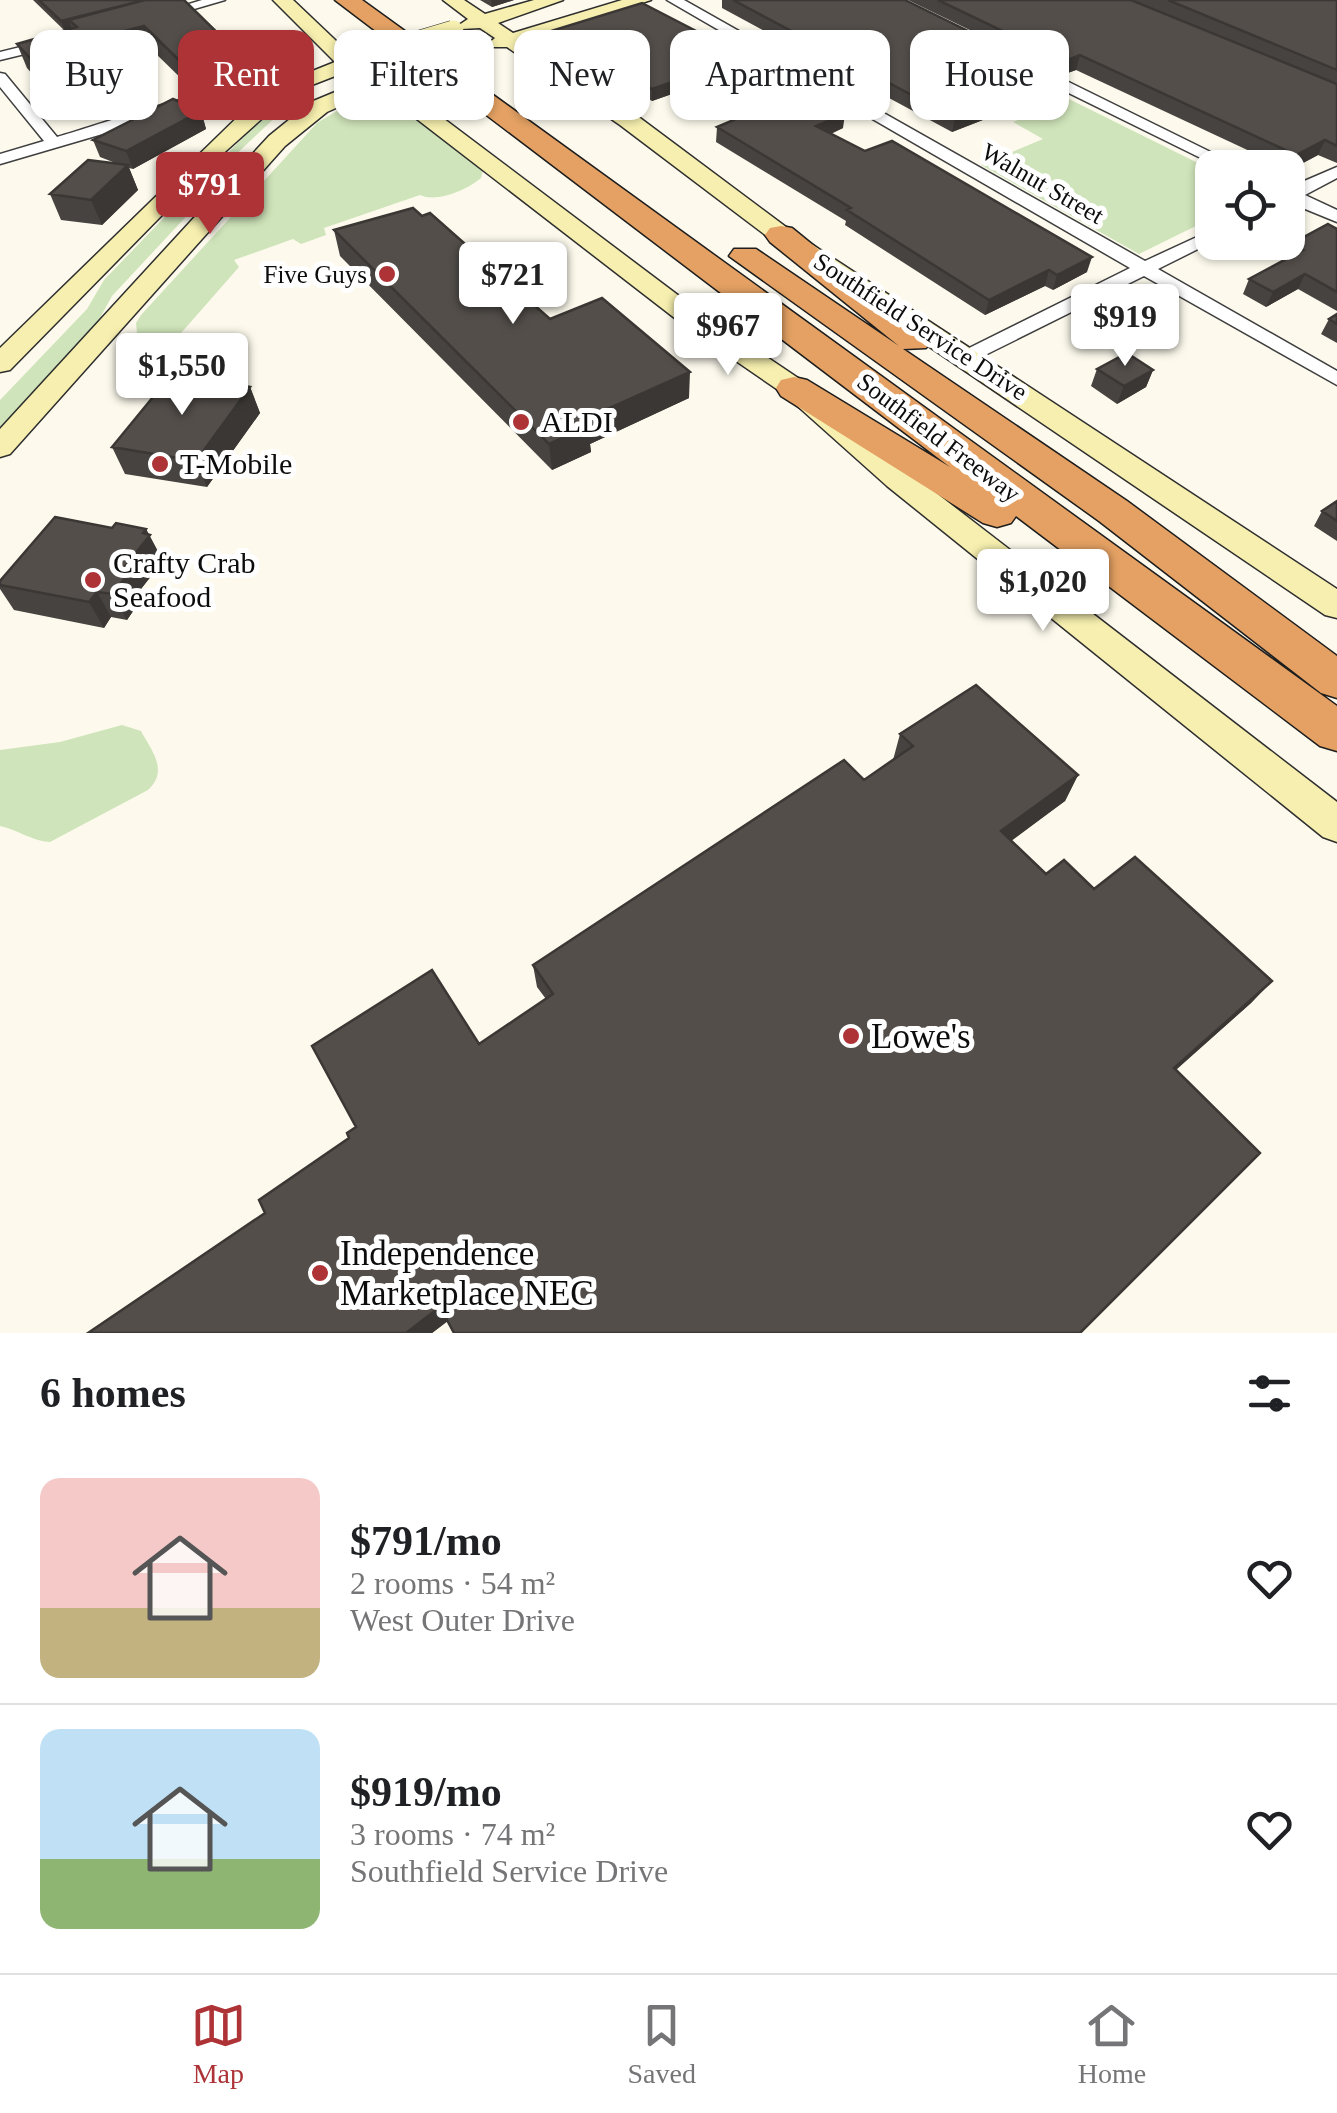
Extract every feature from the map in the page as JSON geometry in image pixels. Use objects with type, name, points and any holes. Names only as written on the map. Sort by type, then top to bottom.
[{"type":"highway","name":"Southfield Freeway","points":[[346,0],[1337,732]]},
{"type":"highway","points":[[383,0],[660,196]]},
{"type":"highway","points":[[781,235],[1023,430],[1113,511]]},
{"type":"highway","name":"Southfield Freeway","points":[[725,242],[1113,511],[1337,680]]},
{"type":"highway","points":[[794,388],[996,512],[1337,758]]},
{"type":"main road","points":[[282,0],[334,51]]},
{"type":"main road","points":[[440,30],[554,0]]},
{"type":"main road","points":[[494,50],[511,39],[642,0]]},
{"type":"main road","points":[[447,28],[458,13],[455,2]]},
{"type":"main road","name":"Southfield Service Drive","points":[[455,2],[514,41]]},
{"type":"main road","points":[[533,6],[528,14],[530,20],[555,26]]},
{"type":"main road","points":[[320,40],[334,42]]},
{"type":"main road","points":[[0,447],[245,176],[297,122],[334,99]]},
{"type":"main road","points":[[0,364],[247,120]]},
{"type":"main road","points":[[245,176],[243,152],[275,120]]},
{"type":"main road","points":[[431,120],[694,320],[794,388],[898,479],[1337,825]]},
{"type":"main road","name":"Southfield Service Drive","points":[[628,120],[781,235],[968,356],[1337,606]]},
{"type":"main road","points":[[116,320],[118,294],[202,201],[199,194],[176,188]]},
{"type":"main road","points":[[0,391],[75,312],[85,279]]},
{"type":"street","points":[[146,19],[218,0]]},
{"type":"street","name":"Walnut Street","points":[[674,0],[1337,378]]},
{"type":"street","points":[[0,56],[30,48]]},
{"type":"street","points":[[0,77],[54,144]]},
{"type":"street","points":[[1069,87],[1198,150]]},
{"type":"street","points":[[0,159],[178,107]]},
{"type":"street","points":[[1305,187],[1337,172]]},
{"type":"street","points":[[1305,202],[1337,217]]},
{"type":"street","points":[[968,356],[1195,243]]},
{"type":"green space","points":[[1069,99],[1195,162],[1195,226],[1139,254],[981,165],[1043,139],[1013,122],[1069,120]]},
{"type":"green space","points":[[334,113],[334,120],[416,120],[476,162],[483,170],[481,178],[452,194],[420,195],[324,228],[326,235],[301,244],[293,239],[234,260],[239,267],[175,340],[165,342],[137,333],[136,323],[141,315],[317,123]]},
{"type":"green space","points":[[273,120],[233,157],[233,178],[222,190],[199,183],[259,121]]},
{"type":"green space","points":[[192,198],[195,207],[112,296],[95,327],[0,427],[0,400],[87,309],[104,280],[181,200]]},
{"type":"green space","points":[[122,725],[141,731],[154,753],[157,776],[148,790],[50,842],[0,826],[0,750],[60,742]]},
{"type":"building","points":[[39,0],[145,0],[61,21]]},
{"type":"building","points":[[145,0],[184,0],[215,30],[178,30],[178,59],[158,40],[158,30],[144,26],[129,30],[66,30],[77,27],[69,20]]},
{"type":"building","points":[[733,0],[905,0],[966,30],[910,30],[910,94],[890,83],[890,30],[789,30]]},
{"type":"building","points":[[938,0],[1131,0],[1337,84],[1337,146],[1325,140],[1305,150],[1285,150],[1080,55],[1069,59],[1069,30],[1000,30]]},
{"type":"building","points":[[1168,0],[1337,0],[1337,70]]},
{"type":"building","points":[[642,3],[694,30],[670,30],[670,83],[652,89],[650,30],[554,30]]},
{"type":"building","points":[[30,40],[30,58],[17,44]]},
{"type":"building","points":[[173,99],[178,101],[178,120],[184,120],[126,151],[93,140],[132,120],[158,120],[158,106]]},
{"type":"building","points":[[734,120],[830,120],[816,126],[865,151],[892,141],[1092,257],[1057,275],[1049,270],[989,300],[847,210],[851,208],[717,127]]},
{"type":"building","points":[[88,160],[128,165],[91,200],[50,194]]},
{"type":"building","points":[[413,208],[422,216],[430,213],[550,319],[602,298],[690,372],[583,420],[589,426],[549,444],[334,230]]},
{"type":"building","points":[[1328,224],[1337,229],[1337,292],[1305,274],[1273,292],[1249,279],[1284,260],[1305,260],[1305,236]]},
{"type":"building","points":[[1127,353],[1153,370],[1124,386],[1097,369]]},
{"type":"building","points":[[171,375],[250,387],[196,461],[112,447]]},
{"type":"building","points":[[1337,501],[1337,521],[1322,511]]},
{"type":"building","points":[[55,517],[112,528],[116,523],[146,529],[143,533],[150,535],[119,574],[127,575],[113,594],[97,592],[89,602],[0,585]]},
{"type":"building","name":"Lowe's","points":[[976,685],[1078,775],[1001,831],[1046,874],[1064,860],[1094,889],[1135,857],[1272,981],[1174,1068],[1260,1153],[1080,1333],[454,1333],[440,1307],[406,1333],[88,1333],[265,1213],[259,1200],[349,1138],[347,1133],[356,1127],[312,1046],[432,970],[479,1044],[553,994],[533,965],[844,760],[864,780],[913,746],[900,734]]},
{"type":"place","name":"Five Guys","points":[[387,274]]},
{"type":"place","name":"ALDI","points":[[521,422]]},
{"type":"place","name":"T-Mobile","points":[[160,464]]},
{"type":"place","name":"Crafty Crab Seafood","points":[[93,580]]},
{"type":"place","name":"Lowe's","points":[[851,1036]]},
{"type":"place","name":"Independence Marketplace NEC","points":[[320,1273]]}]
